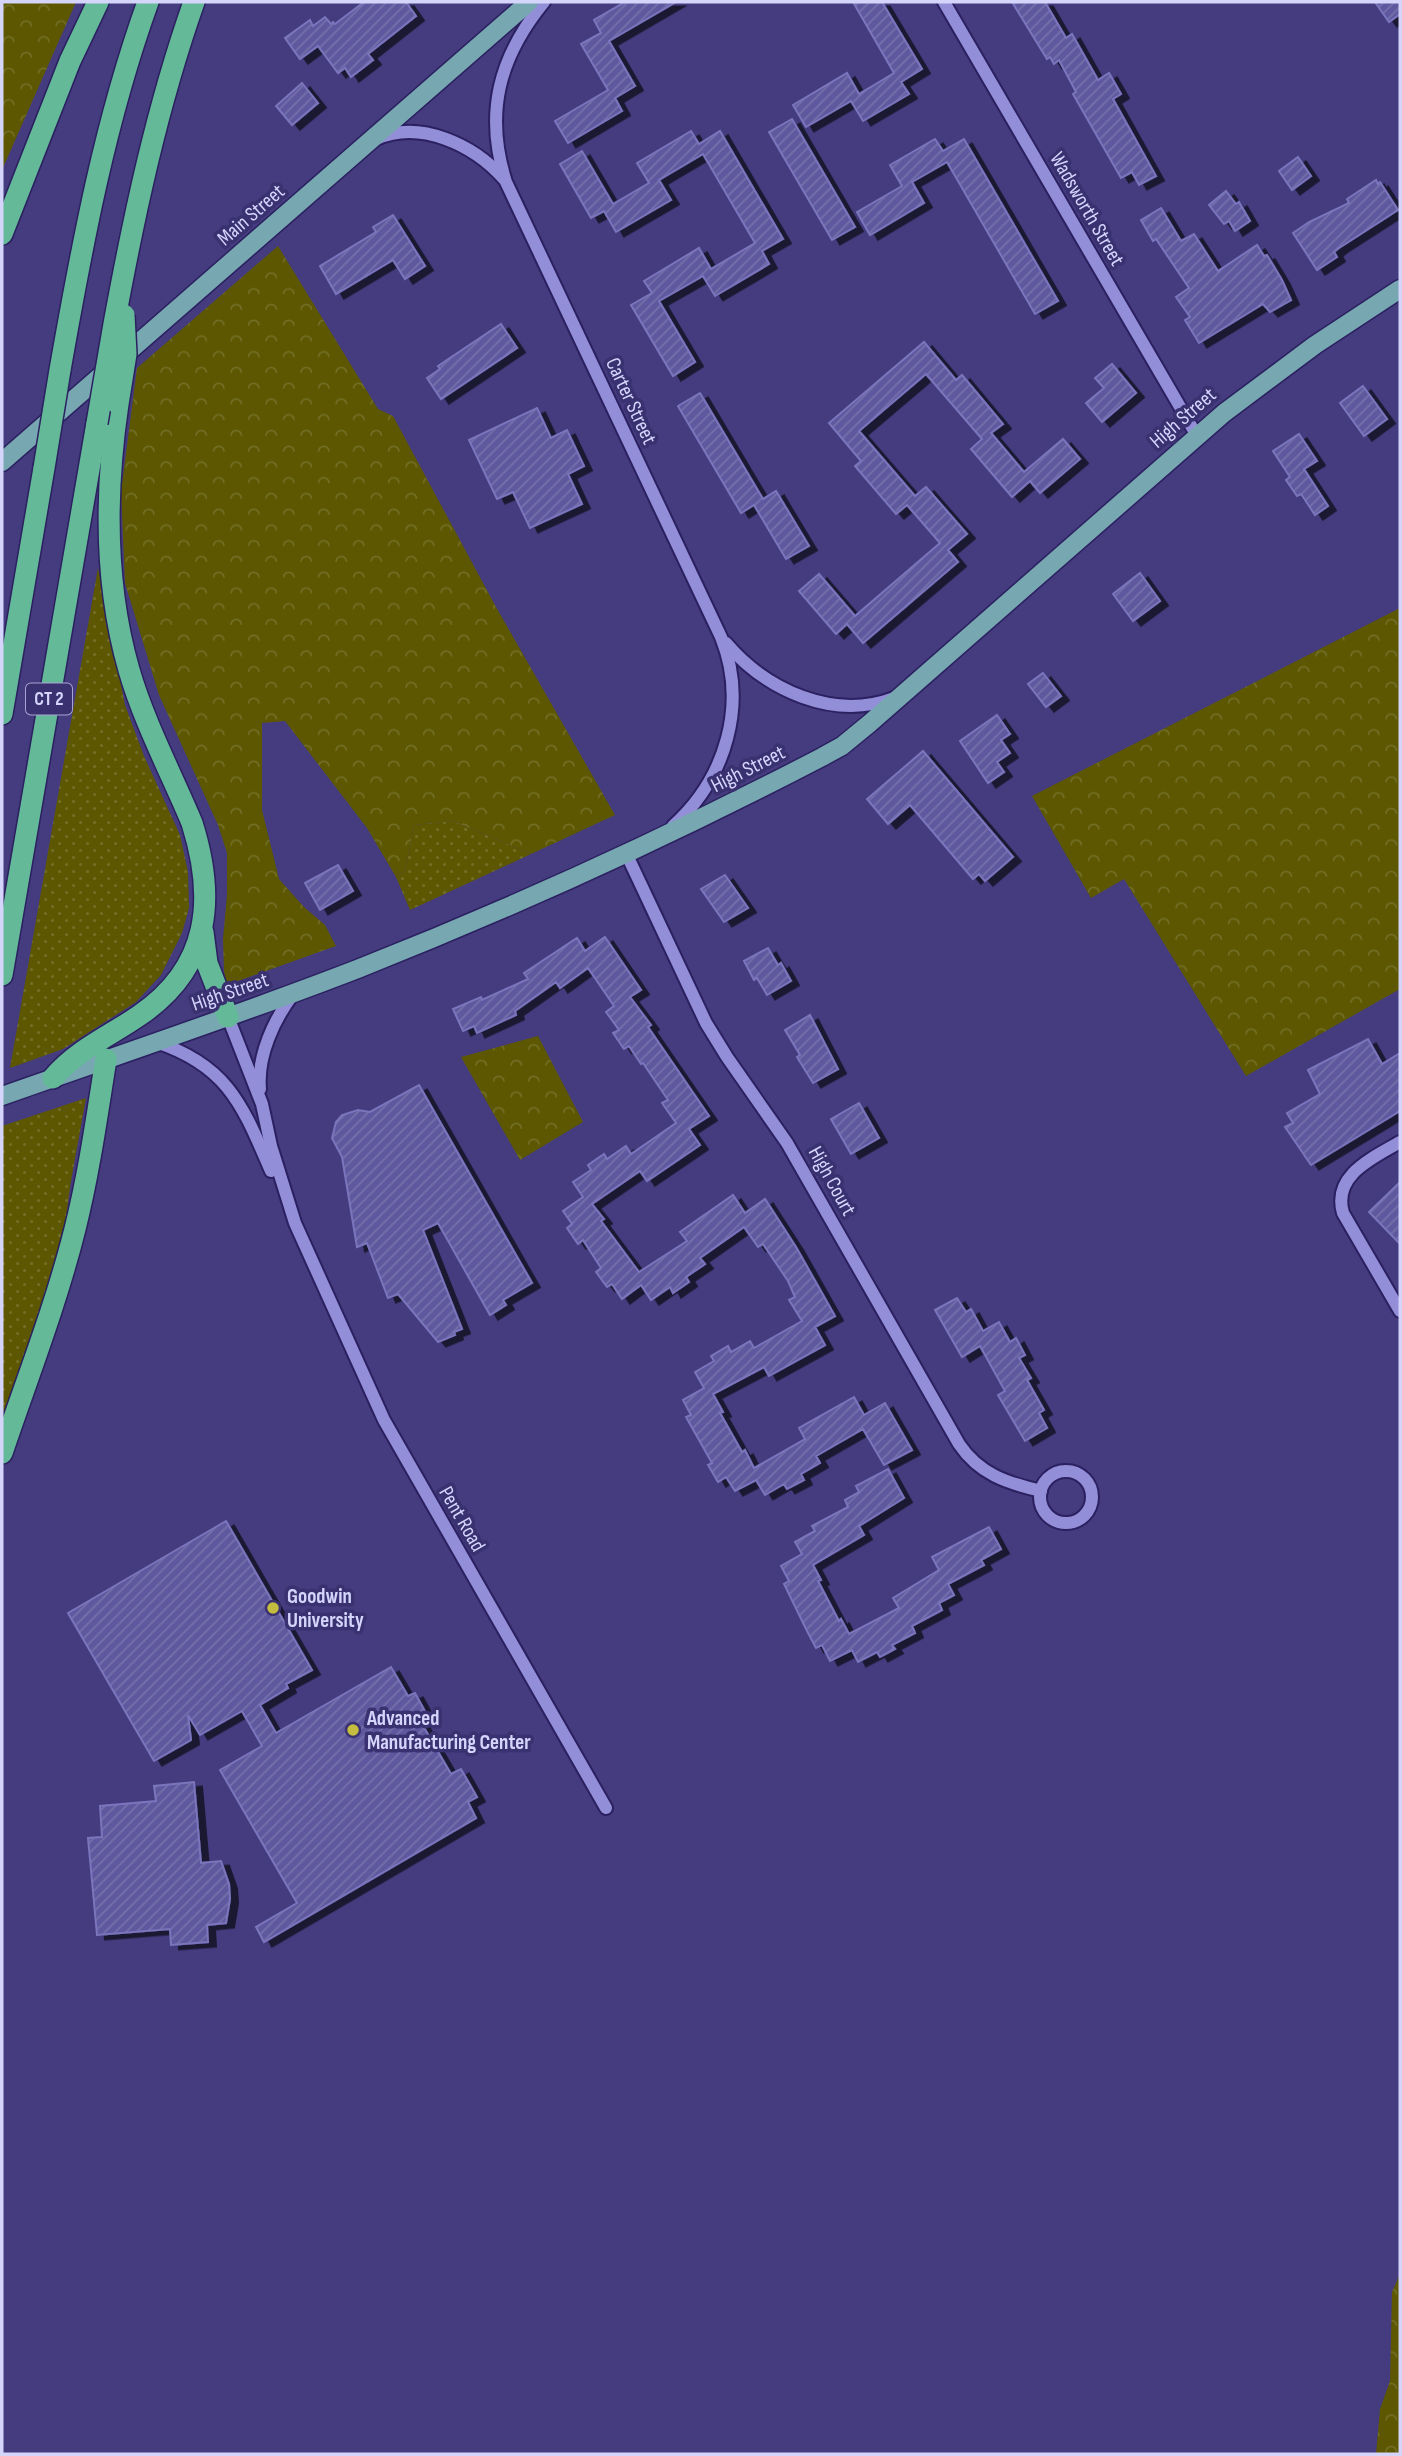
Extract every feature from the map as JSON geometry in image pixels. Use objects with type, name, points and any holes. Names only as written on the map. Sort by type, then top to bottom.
[{"type":"highway","points":[[2,234],[70,61],[99,2]]},
{"type":"highway","name":"CT 2","points":[[2,714],[60,370],[100,164],[117,96],[148,2]]},
{"type":"highway","name":"CT 2","points":[[2,975],[97,423],[119,320],[121,286],[136,207],[158,117],[194,2]]},
{"type":"highway","points":[[119,320],[126,354],[111,455],[108,514],[120,629],[136,690],[192,823],[199,846],[206,887],[202,928],[207,963],[228,1017]]},
{"type":"highway","points":[[53,1078],[86,1048],[140,1015],[165,994],[190,961],[202,928]]},
{"type":"highway","points":[[2,1453],[75,1230],[88,1171],[106,1059]]},
{"type":"main road","name":"Main Street","points":[[2,462],[529,2]]},
{"type":"main road","name":"High Street","points":[[2,1096],[295,993],[421,943],[626,853],[832,751],[855,736],[1197,436],[1266,380],[1400,289]]},
{"type":"street","name":"Carter Street","points":[[544,2],[516,41],[499,87],[496,134],[506,182],[721,637],[729,660],[731,720],[726,747],[701,797],[659,837]]},
{"type":"street","name":"Wadsworth Street","points":[[944,2],[1197,436]]},
{"type":"street","name":"Carter Street","points":[[367,145],[379,138],[401,133],[440,137],[473,153],[506,182]]},
{"type":"street","name":"Carter Street","points":[[721,637],[754,670],[791,693],[823,703],[846,705],[875,704],[901,696]]},
{"type":"street","name":"High Court","points":[[626,853],[706,1023],[788,1143],[959,1444],[973,1462],[990,1475],[1041,1491]]},
{"type":"street","name":"Pent Road","points":[[262,1104],[260,1074],[267,1044],[277,1020],[295,993]]},
{"type":"street","name":"Pent Road","points":[[228,1017],[262,1104],[276,1165],[302,1241]]},
{"type":"street","name":"Pent Road","points":[[156,1042],[191,1056],[224,1081],[233,1093],[250,1124],[384,1420],[606,1808]]},
{"type":"street","points":[[1400,1142],[1349,1176],[1341,1193],[1343,1213],[1400,1311]]},
{"type":"street","points":[[1059,1472],[1073,1472],[1088,1483],[1091,1502],[1081,1517],[1068,1522],[1059,1521],[1044,1510],[1040,1501],[1041,1491],[1050,1476],[1059,1472]]},
{"type":"green space","points":[[2,2],[76,2],[2,170]]},
{"type":"green space","points":[[278,246],[378,409],[393,416],[496,607],[615,815],[531,854],[453,821],[414,825],[405,871],[396,877],[367,828],[285,721],[262,723],[262,810],[279,879],[304,907],[325,925],[336,946],[227,985],[223,939],[227,853],[218,825],[159,695],[125,583],[121,492],[137,368]]},
{"type":"green space","points":[[98,568],[125,705],[144,756],[180,835],[188,872],[189,908],[182,933],[161,975],[136,1002],[63,1049],[10,1068]]},
{"type":"green space","points":[[1400,608],[1400,989],[1246,1076],[1124,879],[1091,898],[1032,796]]},
{"type":"green space","points":[[453,821],[531,854],[410,910],[396,877],[405,871],[414,825]]},
{"type":"green space","points":[[538,1036],[583,1122],[520,1160],[461,1057]]},
{"type":"green space","points":[[86,1098],[60,1260],[2,1429],[2,1126]]},
{"type":"green space","points":[[1400,2274],[1400,2454],[1376,2454],[1380,2409],[1390,2381],[1392,2292]]},
{"type":"building","points":[[364,2],[406,2],[416,16],[368,54],[373,60],[351,77],[345,68],[338,73],[318,46],[300,59],[285,38],[310,20],[313,26],[325,17],[331,24],[335,24]]},
{"type":"building","points":[[625,2],[676,2],[609,41],[635,86],[615,98],[622,111],[568,143],[555,121],[608,90],[581,44],[601,33],[594,20]]},
{"type":"building","points":[[853,2],[882,2],[922,69],[901,82],[909,94],[863,121],[851,101],[806,127],[793,105],[847,73],[859,94],[894,73]]},
{"type":"building","points":[[1012,2],[1045,2],[1066,38],[1072,34],[1098,80],[1109,73],[1121,94],[1113,99],[1156,176],[1139,185],[1132,172],[1121,178],[1073,94],[1076,92],[1059,60],[1054,64],[1050,57],[1047,59]]},
{"type":"building","points":[[1375,2],[1400,2],[1400,14],[1389,22]]},
{"type":"building","points":[[302,83],[318,103],[292,125],[276,106]]},
{"type":"building","points":[[792,119],[855,227],[832,240],[769,132]]},
{"type":"building","points":[[691,131],[699,144],[720,131],[783,239],[762,251],[769,264],[715,296],[703,276],[659,301],[695,362],[673,376],[631,305],[652,293],[644,281],[699,248],[711,269],[755,243],[703,154],[659,180],[671,200],[616,232],[604,211],[591,218],[560,164],[582,151],[613,204],[649,183],[637,163]]},
{"type":"building","points":[[935,139],[943,151],[964,139],[1058,301],[1035,314],[947,162],[912,182],[924,203],[870,235],[857,212],[902,186],[890,165]]},
{"type":"building","points":[[1298,157],[1311,176],[1292,190],[1279,171]]},
{"type":"building","points":[[1376,180],[1398,210],[1339,248],[1334,252],[1337,257],[1317,270],[1293,233],[1309,222],[1349,203],[1347,199]]},
{"type":"building","points":[[1226,191],[1236,204],[1239,202],[1250,221],[1235,231],[1229,221],[1224,224],[1209,205]]},
{"type":"building","points":[[1161,208],[1181,241],[1194,234],[1218,271],[1257,245],[1264,256],[1267,255],[1291,300],[1270,312],[1263,304],[1199,343],[1185,320],[1190,317],[1176,297],[1189,288],[1156,239],[1153,241],[1141,220]]},
{"type":"building","points":[[393,215],[425,266],[405,279],[393,260],[336,294],[320,266],[376,232],[373,227]]},
{"type":"building","points":[[501,324],[517,348],[441,399],[427,378],[440,369],[438,366]]},
{"type":"building","points":[[924,342],[956,380],[962,375],[1003,424],[991,433],[1024,472],[1063,439],[1080,459],[1040,493],[1030,481],[1012,497],[971,449],[982,439],[926,374],[859,431],[915,496],[926,487],[967,534],[948,550],[958,562],[863,643],[847,624],[836,634],[799,591],[819,574],[855,616],[940,543],[907,505],[896,514],[855,466],[861,461],[829,423]]},
{"type":"building","points":[[1112,364],[1136,393],[1102,422],[1086,403],[1104,388],[1095,378]]},
{"type":"building","points":[[1363,386],[1387,419],[1364,436],[1340,403]]},
{"type":"building","points":[[700,393],[763,499],[776,491],[809,546],[786,559],[754,505],[741,513],[678,406]]},
{"type":"building","points":[[537,408],[551,438],[567,430],[584,466],[568,474],[582,504],[530,528],[513,492],[497,499],[469,440]]},
{"type":"building","points":[[1299,434],[1317,461],[1304,469],[1328,506],[1315,515],[1301,494],[1297,496],[1286,480],[1290,477],[1273,451]]},
{"type":"building","points":[[1140,573],[1160,601],[1133,621],[1113,594]]},
{"type":"building","points":[[1043,673],[1061,696],[1046,707],[1028,684]]},
{"type":"building","points":[[997,715],[1010,734],[1001,740],[1010,753],[997,762],[1004,772],[988,783],[960,741]]},
{"type":"building","points":[[923,751],[1013,857],[985,881],[979,874],[973,879],[910,805],[888,824],[867,799]]},
{"type":"building","points":[[338,865],[353,891],[320,910],[305,883]]},
{"type":"building","points":[[725,875],[748,908],[724,922],[701,889]]},
{"type":"building","points":[[605,937],[641,990],[630,997],[709,1116],[689,1129],[700,1145],[647,1181],[640,1171],[592,1204],[604,1219],[601,1221],[639,1272],[687,1241],[680,1232],[733,1195],[745,1213],[765,1199],[835,1316],[815,1327],[825,1345],[769,1376],[764,1367],[713,1394],[723,1412],[720,1413],[742,1452],[745,1450],[754,1468],[805,1439],[799,1428],[854,1397],[864,1415],[885,1403],[912,1450],[884,1465],[863,1429],[816,1456],[820,1463],[801,1474],[804,1480],[787,1489],[784,1484],[765,1495],[756,1480],[735,1491],[726,1477],[718,1482],[708,1465],[712,1463],[686,1417],[691,1415],[683,1400],[704,1388],[695,1372],[714,1361],[711,1356],[728,1346],[731,1352],[750,1341],[754,1348],[802,1321],[789,1300],[795,1297],[788,1281],[763,1244],[758,1247],[744,1227],[700,1258],[705,1264],[686,1277],[689,1282],[673,1293],[670,1287],[651,1300],[641,1285],[622,1299],[612,1284],[607,1287],[596,1272],[601,1268],[583,1240],[578,1244],[567,1228],[572,1224],[563,1211],[583,1197],[573,1182],[591,1170],[588,1165],[604,1154],[607,1159],[626,1146],[631,1154],[676,1123],[662,1103],[668,1100],[643,1063],[641,1064],[629,1046],[624,1049],[613,1033],[619,1030],[606,1012],[614,1006],[588,968],[560,988],[556,982],[515,1011],[516,1015],[477,1033],[474,1026],[463,1031],[453,1009],[481,997],[482,1000],[528,979],[524,973],[577,938],[585,951]]},
{"type":"building","points":[[768,948],[791,981],[767,995],[757,978],[754,980],[744,961]]},
{"type":"building","points":[[810,1015],[838,1069],[813,1083],[785,1030]]},
{"type":"building","points":[[1368,1039],[1382,1064],[1400,1053],[1400,1111],[1311,1165],[1285,1127],[1293,1123],[1287,1113],[1320,1094],[1308,1070]]},
{"type":"building","points":[[419,1085],[532,1283],[503,1300],[506,1305],[490,1315],[438,1223],[423,1230],[462,1329],[438,1342],[398,1294],[388,1298],[367,1243],[357,1247],[342,1157],[332,1138],[336,1122],[342,1115],[358,1110],[370,1112]]},
{"type":"building","points":[[859,1103],[879,1138],[851,1154],[831,1119]]},
{"type":"building","points":[[1400,1182],[1400,1244],[1369,1212]]},
{"type":"building","points":[[957,1298],[966,1312],[971,1309],[983,1331],[999,1322],[1010,1342],[1016,1338],[1025,1355],[1019,1358],[1031,1378],[1027,1380],[1044,1410],[1039,1413],[1047,1428],[1025,1441],[998,1395],[1005,1391],[980,1346],[962,1357],[935,1310]]},
{"type":"building","points":[[888,1469],[904,1498],[859,1526],[864,1535],[813,1565],[821,1580],[818,1581],[849,1634],[899,1608],[893,1598],[939,1570],[932,1557],[989,1527],[1001,1549],[981,1560],[984,1565],[948,1584],[954,1595],[939,1603],[942,1610],[912,1626],[915,1633],[892,1645],[895,1649],[880,1657],[877,1652],[858,1662],[852,1650],[830,1661],[822,1645],[816,1648],[807,1631],[784,1584],[789,1581],[781,1566],[802,1554],[795,1542],[815,1531],[812,1526],[848,1507],[845,1500],[859,1492],[856,1486]]},
{"type":"building","name":"Advanced Manufacturing Center","points":[[226,1521],[312,1670],[286,1684],[288,1688],[260,1705],[276,1733],[391,1667],[408,1696],[415,1693],[427,1715],[419,1719],[451,1774],[461,1769],[477,1797],[468,1802],[476,1818],[264,1942],[256,1927],[297,1903],[220,1770],[262,1746],[242,1711],[200,1735],[188,1715],[191,1740],[154,1761],[68,1613]]},
{"type":"building","points":[[194,1782],[201,1863],[221,1861],[229,1884],[230,1899],[226,1923],[207,1925],[208,1942],[171,1945],[170,1929],[97,1935],[88,1838],[102,1837],[100,1806],[156,1801],[154,1786]]},
{"type":"place","name":"Goodwin University","points":[[273,1608]]},
{"type":"place","name":"Advanced Manufacturing Center","points":[[353,1730]]}]
